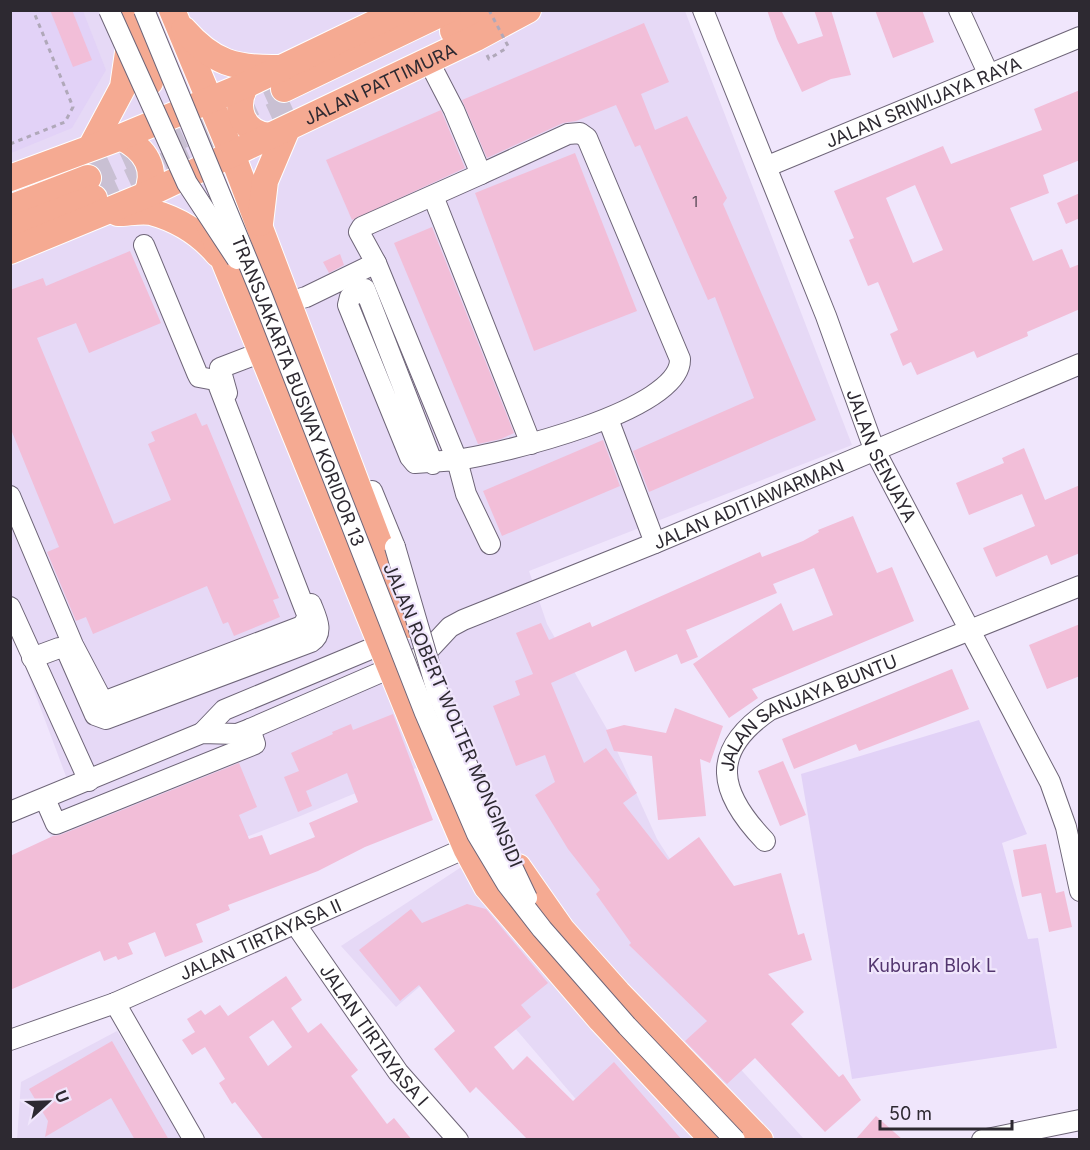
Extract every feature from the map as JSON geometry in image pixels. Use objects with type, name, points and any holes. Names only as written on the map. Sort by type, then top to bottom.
[{"type":"main road","name":"JALAN PATTIMURA","points":[[94,196],[146,195],[232,154],[283,106],[402,10]]},
{"type":"main road","points":[[246,85],[240,95],[239,105],[242,119],[257,135],[283,106],[447,10]]},
{"type":"main road","points":[[283,106],[489,10]]},
{"type":"main road","name":"JALAN PATTIMURA","points":[[10,178],[121,137],[246,85],[283,106],[428,60],[528,10]]},
{"type":"main road","points":[[174,14],[197,45],[214,58],[253,69],[283,106]]},
{"type":"main road","name":"JALAN ROBERT WOLTER MONGINSIDI","points":[[174,14],[295,315],[413,632],[522,876],[562,930],[618,993],[760,1140]]},
{"type":"main road","points":[[91,147],[123,87],[132,18]]},
{"type":"main road","name":"JALAN ROBERT WOLTER MONGINSIDI","points":[[132,18],[164,118],[187,176],[226,263],[466,848],[487,887],[601,1020],[713,1140]]},
{"type":"main road","points":[[260,227],[266,181],[283,106]]},
{"type":"main road","points":[[121,137],[140,148],[148,163],[152,183],[146,195]]},
{"type":"main road","points":[[10,208],[94,196],[150,212],[203,237],[226,263]]},
{"type":"main road","points":[[10,230],[94,196]]},
{"type":"main road","points":[[10,251],[94,196]]},
{"type":"main road","points":[[601,1020],[618,993]]},
{"type":"street","points":[[109,10],[187,183],[262,296]]},
{"type":"street","name":"JALAN SENJAYA","points":[[703,10],[768,166],[874,449],[1050,782],[1066,826],[1080,891]]},
{"type":"street","points":[[959,10],[988,74]]},
{"type":"street","name":"TRANSJAKARTA BUSWAY KORIDOR 13","points":[[132,18],[262,296],[425,713],[477,834],[507,884],[542,929],[627,1026],[735,1140]]},
{"type":"street","name":"JALAN SRIWIJAYA RAYA","points":[[768,166],[1080,37]]},
{"type":"street","points":[[428,60],[454,110],[481,174]]},
{"type":"street","points":[[367,274],[350,297],[348,305],[410,457],[415,463],[433,464],[457,460],[489,456],[531,444],[608,419],[664,388],[679,371],[680,359],[587,138],[580,133],[568,134],[360,229],[367,274],[457,460],[466,494],[490,544]]},
{"type":"street","points":[[433,196],[531,444]]},
{"type":"street","points":[[144,245],[197,373],[200,377],[216,376]]},
{"type":"street","points":[[367,274],[295,315],[395,547],[437,691],[464,760],[542,929]]},
{"type":"street","points":[[10,495],[69,647],[100,699],[108,701],[303,626],[308,617],[216,376],[223,364],[262,352]]},
{"type":"street","name":"JALAN ADITIAWARMAN","points":[[10,812],[202,733],[224,710],[381,644],[413,632],[450,627],[656,543],[874,449],[1080,364]]},
{"type":"street","points":[[608,419],[656,543]]},
{"type":"street","name":"JALAN SANJAYA BUNTU","points":[[765,841],[734,803],[728,788],[726,770],[729,758],[741,736],[758,718],[770,710],[1080,586]]},
{"type":"street","points":[[10,607],[89,781]]},
{"type":"street","name":"JALAN ADITIAWARMAN","points":[[202,733],[237,734],[423,656],[450,627]]},
{"type":"street","points":[[32,658],[59,648],[69,647]]},
{"type":"street","points":[[45,799],[56,824],[255,744],[250,729]]},
{"type":"street","name":"JALAN TIRTAYASA II","points":[[10,1040],[115,1003],[466,848],[510,851]]},
{"type":"street","name":"JALAN TIRTAYASA I","points":[[296,925],[398,1072],[458,1140]]},
{"type":"street","points":[[115,1003],[194,1140]]},
{"type":"street","points":[[982,1140],[1080,1120]]},
{"type":"path","points":[[10,144],[65,122],[73,107],[33,10]]},
{"type":"path","points":[[489,10],[508,46]]},
{"type":"shaded area","points":[[11,11],[685,11],[852,445],[529,571],[547,624],[608,731],[657,839],[701,907],[774,959],[706,1031],[804,1139],[610,1139],[454,957],[396,1007],[341,946],[469,862],[416,768],[298,817],[78,902],[31,791],[67,779],[11,629]]},
{"type":"shaded area","points":[[117,1031],[185,1139],[17,1140],[21,1082]]},
{"type":"green space","points":[[11,11],[83,11],[106,70],[72,128],[11,153]]},
{"type":"green space","name":"Kuburan Blok L","points":[[979,720],[1027,834],[1002,843],[1028,939],[1038,938],[1057,1048],[852,1079],[801,774]]},
{"type":"building","points":[[50,10],[72,10],[92,60],[73,67]]},
{"type":"building","points":[[767,10],[781,10],[798,44],[823,36],[814,10],[831,10],[851,75],[831,79],[802,92],[777,39]]},
{"type":"building","points":[[875,10],[922,10],[934,42],[893,58]]},
{"type":"building","points":[[644,23],[669,82],[641,94],[655,130],[687,116],[727,198],[723,204],[816,420],[649,492],[633,451],[754,398],[715,297],[708,300],[640,145],[635,147],[616,105],[576,121],[563,123],[487,158],[462,100]]},
{"type":"building","points":[[1080,90],[1080,160],[1043,175],[1049,193],[1010,208],[1033,261],[1062,249],[1070,268],[1080,264],[1080,309],[1027,332],[1028,336],[977,358],[974,351],[917,375],[911,362],[903,366],[890,334],[898,330],[878,282],[868,286],[849,240],[854,238],[834,191],[943,146],[951,164],[1042,130],[1034,109]],"holes":[[[915,185],[943,250],[913,263],[886,198]]]},
{"type":"building","points":[[441,110],[465,168],[352,220],[326,160]]},
{"type":"building","points":[[575,153],[637,311],[534,351],[475,193]]},
{"type":"building","points":[[1080,193],[1080,218],[1066,224],[1057,203]]},
{"type":"building","points":[[432,227],[514,433],[501,439],[478,444],[394,243]]},
{"type":"building","points":[[130,251],[161,323],[89,353],[76,323],[37,338],[114,524],[171,500],[148,444],[155,441],[151,432],[196,413],[202,426],[207,424],[279,598],[273,600],[280,617],[234,636],[228,622],[223,624],[207,586],[93,634],[86,617],[76,621],[47,552],[59,547],[10,427],[10,290],[43,278],[46,286]]},
{"type":"building","points":[[340,254],[344,265],[329,273],[323,262]]},
{"type":"building","points":[[603,440],[620,486],[502,536],[483,491]]},
{"type":"building","points":[[1024,448],[1045,500],[1080,485],[1080,553],[1051,565],[1047,555],[996,577],[983,548],[1035,526],[1022,494],[969,515],[956,483],[1004,463],[1002,458]]},
{"type":"building","points":[[853,516],[877,573],[892,567],[914,621],[752,689],[758,698],[729,718],[693,664],[781,603],[793,631],[833,615],[814,568],[773,584],[777,593],[686,630],[698,657],[681,664],[677,654],[635,672],[626,650],[551,683],[584,763],[606,748],[637,793],[623,803],[668,860],[699,837],[734,886],[781,873],[798,935],[804,933],[812,960],[768,974],[804,1012],[791,1024],[839,1077],[843,1074],[861,1100],[825,1132],[755,1058],[727,1084],[685,1041],[707,1021],[629,945],[631,943],[596,894],[600,890],[568,849],[535,795],[555,782],[545,755],[516,766],[493,706],[520,695],[515,681],[533,674],[516,633],[541,623],[549,640],[590,622],[592,627],[760,552],[762,557],[803,541],[819,532],[818,530]]},
{"type":"building","points":[[1080,624],[1080,676],[1047,689],[1029,645]]},
{"type":"building","points":[[952,669],[969,709],[859,751],[856,744],[794,769],[782,739]]},
{"type":"building","points":[[675,708],[723,726],[710,763],[700,759],[706,816],[658,820],[652,756],[614,751],[606,730],[624,725],[666,733]]},
{"type":"building","points":[[393,714],[433,820],[365,847],[318,871],[228,905],[230,910],[196,924],[203,942],[165,957],[155,932],[128,943],[133,954],[118,960],[116,956],[104,961],[100,951],[10,990],[10,856],[53,836],[239,763],[257,807],[239,815],[249,839],[262,835],[270,855],[315,837],[309,823],[358,802],[347,773],[306,791],[312,806],[298,812],[284,777],[299,771],[291,753],[351,724],[353,730]]},
{"type":"building","points":[[783,761],[806,815],[780,826],[758,771]]},
{"type":"building","points":[[1046,844],[1056,893],[1064,891],[1072,927],[1049,932],[1041,893],[1022,897],[1013,850]]},
{"type":"building","points":[[467,904],[486,909],[548,983],[521,1005],[531,1017],[494,1047],[513,1070],[527,1056],[573,1101],[614,1062],[682,1140],[528,1140],[476,1087],[470,1093],[434,1049],[455,1031],[419,985],[400,1001],[359,950],[411,909],[422,923]]},
{"type":"building","points":[[286,976],[302,1000],[291,1008],[308,1033],[321,1023],[358,1070],[351,1076],[387,1124],[394,1118],[412,1140],[264,1140],[235,1102],[232,1104],[219,1083],[225,1079],[205,1047],[192,1055],[182,1040],[195,1032],[187,1019],[201,1010],[205,1015],[220,1005],[228,1016]],"holes":[[[273,1020],[292,1047],[268,1066],[249,1037]]]},
{"type":"building","points":[[112,1041],[169,1140],[135,1140],[111,1098],[45,1137],[48,1121],[29,1089]]},
{"type":"building","points":[[876,1116],[903,1140],[855,1140]]},
{"type":"tunnel","points":[[88,178],[284,89]]},
{"type":"tunnel","points":[[94,198],[292,107]]}]
